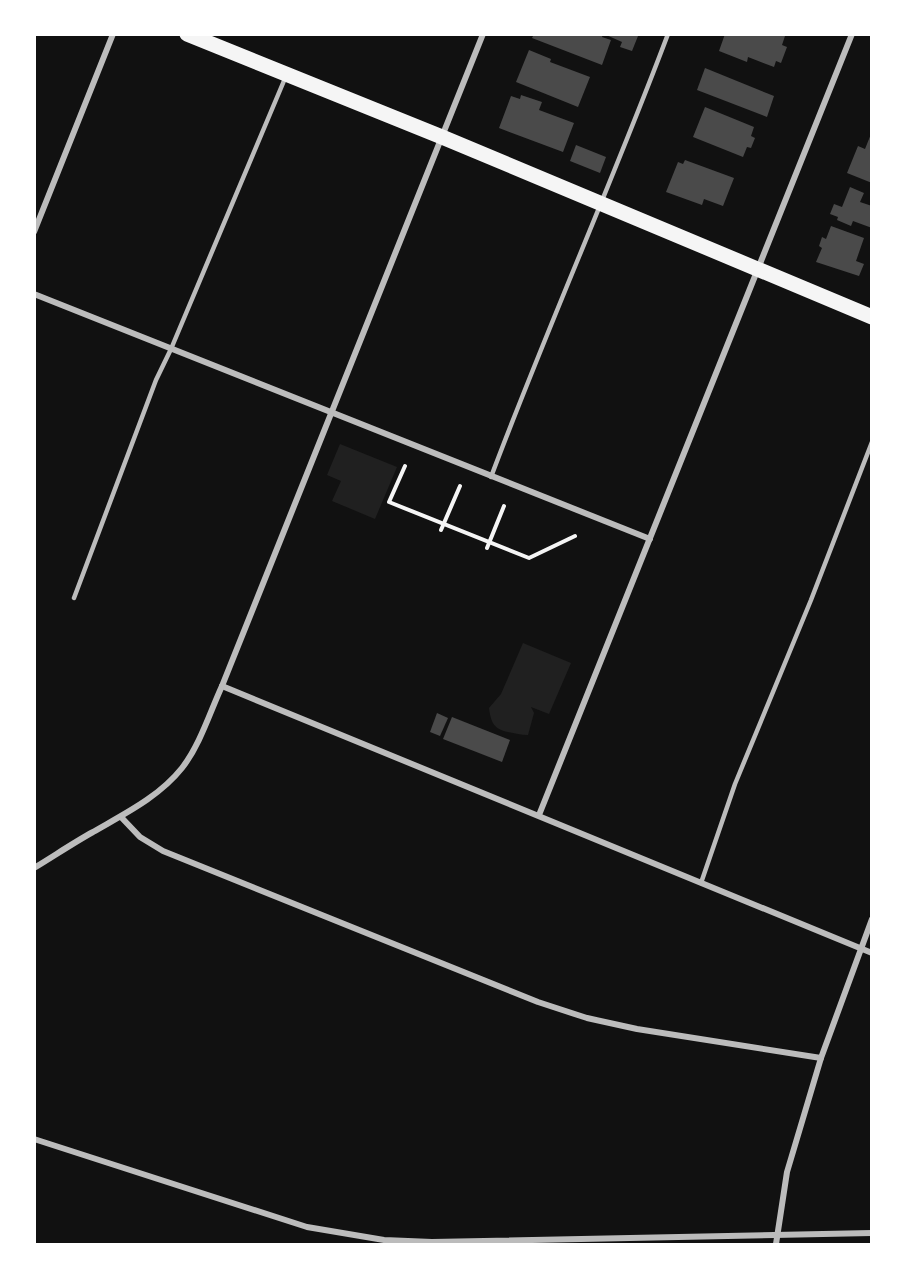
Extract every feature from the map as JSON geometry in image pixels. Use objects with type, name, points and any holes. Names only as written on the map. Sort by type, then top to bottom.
[{"type":"main road","points":[[187,34],[286,76],[442,137],[872,317]]},
{"type":"street","points":[[34,232],[112,34]]},
{"type":"street","points":[[34,868],[121,817],[160,790],[183,767],[192,752],[222,686],[483,34]]},
{"type":"street","points":[[539,815],[852,34]]},
{"type":"street","points":[[34,294],[650,540]]},
{"type":"street","points":[[222,686],[872,953]]},
{"type":"street","points":[[121,817],[140,837],[163,851],[538,1002],[587,1018],[637,1029],[821,1058]]},
{"type":"street","points":[[776,1245],[787,1172],[821,1058],[872,919]]},
{"type":"street","points":[[34,1139],[284,1221],[345,1235],[384,1240],[432,1242],[872,1233]]},
{"type":"lane","points":[[491,477],[577,261],[602,205],[668,34]]},
{"type":"lane","points":[[74,598],[156,380],[286,76]]},
{"type":"lane","points":[[700,883],[735,784],[811,600],[872,442]]},
{"type":"path","points":[[405,466],[389,502],[488,545],[529,558],[575,537]]},
{"type":"path","points":[[441,530],[460,486]]},
{"type":"path","points":[[488,545],[504,506]]},
{"type":"shaded area","points":[[340,444],[397,467],[375,519],[332,501],[341,481],[327,475]]},
{"type":"shaded area","points":[[523,643],[571,663],[549,714],[531,707],[534,713],[528,735],[508,732],[496,727],[489,708],[501,694]]},
{"type":"building","points":[[534,34],[603,34],[602,37],[611,40],[602,65],[532,38]]},
{"type":"building","points":[[604,34],[635,34],[638,36],[632,51],[620,47],[622,42]]},
{"type":"building","points":[[725,34],[782,34],[785,36],[782,45],[787,47],[781,63],[776,61],[774,67],[748,57],[747,62],[719,51]]},
{"type":"building","points":[[529,50],[551,59],[550,62],[590,77],[578,107],[516,82]]},
{"type":"building","points":[[705,68],[774,96],[767,117],[697,90]]},
{"type":"building","points":[[521,95],[542,102],[539,110],[574,123],[563,152],[499,128],[511,96],[520,99]]},
{"type":"building","points":[[705,107],[754,127],[751,136],[755,138],[751,148],[747,147],[743,157],[693,137]]},
{"type":"building","points":[[871,134],[872,183],[847,173],[858,146],[865,149]]},
{"type":"building","points":[[576,145],[606,157],[600,173],[570,161]]},
{"type":"building","points":[[685,160],[734,178],[723,206],[704,199],[702,205],[666,192],[678,162],[683,164]]},
{"type":"building","points":[[850,187],[864,193],[860,202],[872,206],[872,228],[853,221],[851,226],[830,214],[834,204],[842,207]]},
{"type":"building","points":[[831,226],[864,238],[856,261],[864,264],[859,276],[816,262],[822,248],[819,246],[822,237],[826,239]]},
{"type":"building","points":[[437,713],[448,718],[440,736],[430,732]]},
{"type":"building","points":[[452,717],[510,740],[502,762],[443,739]]}]
